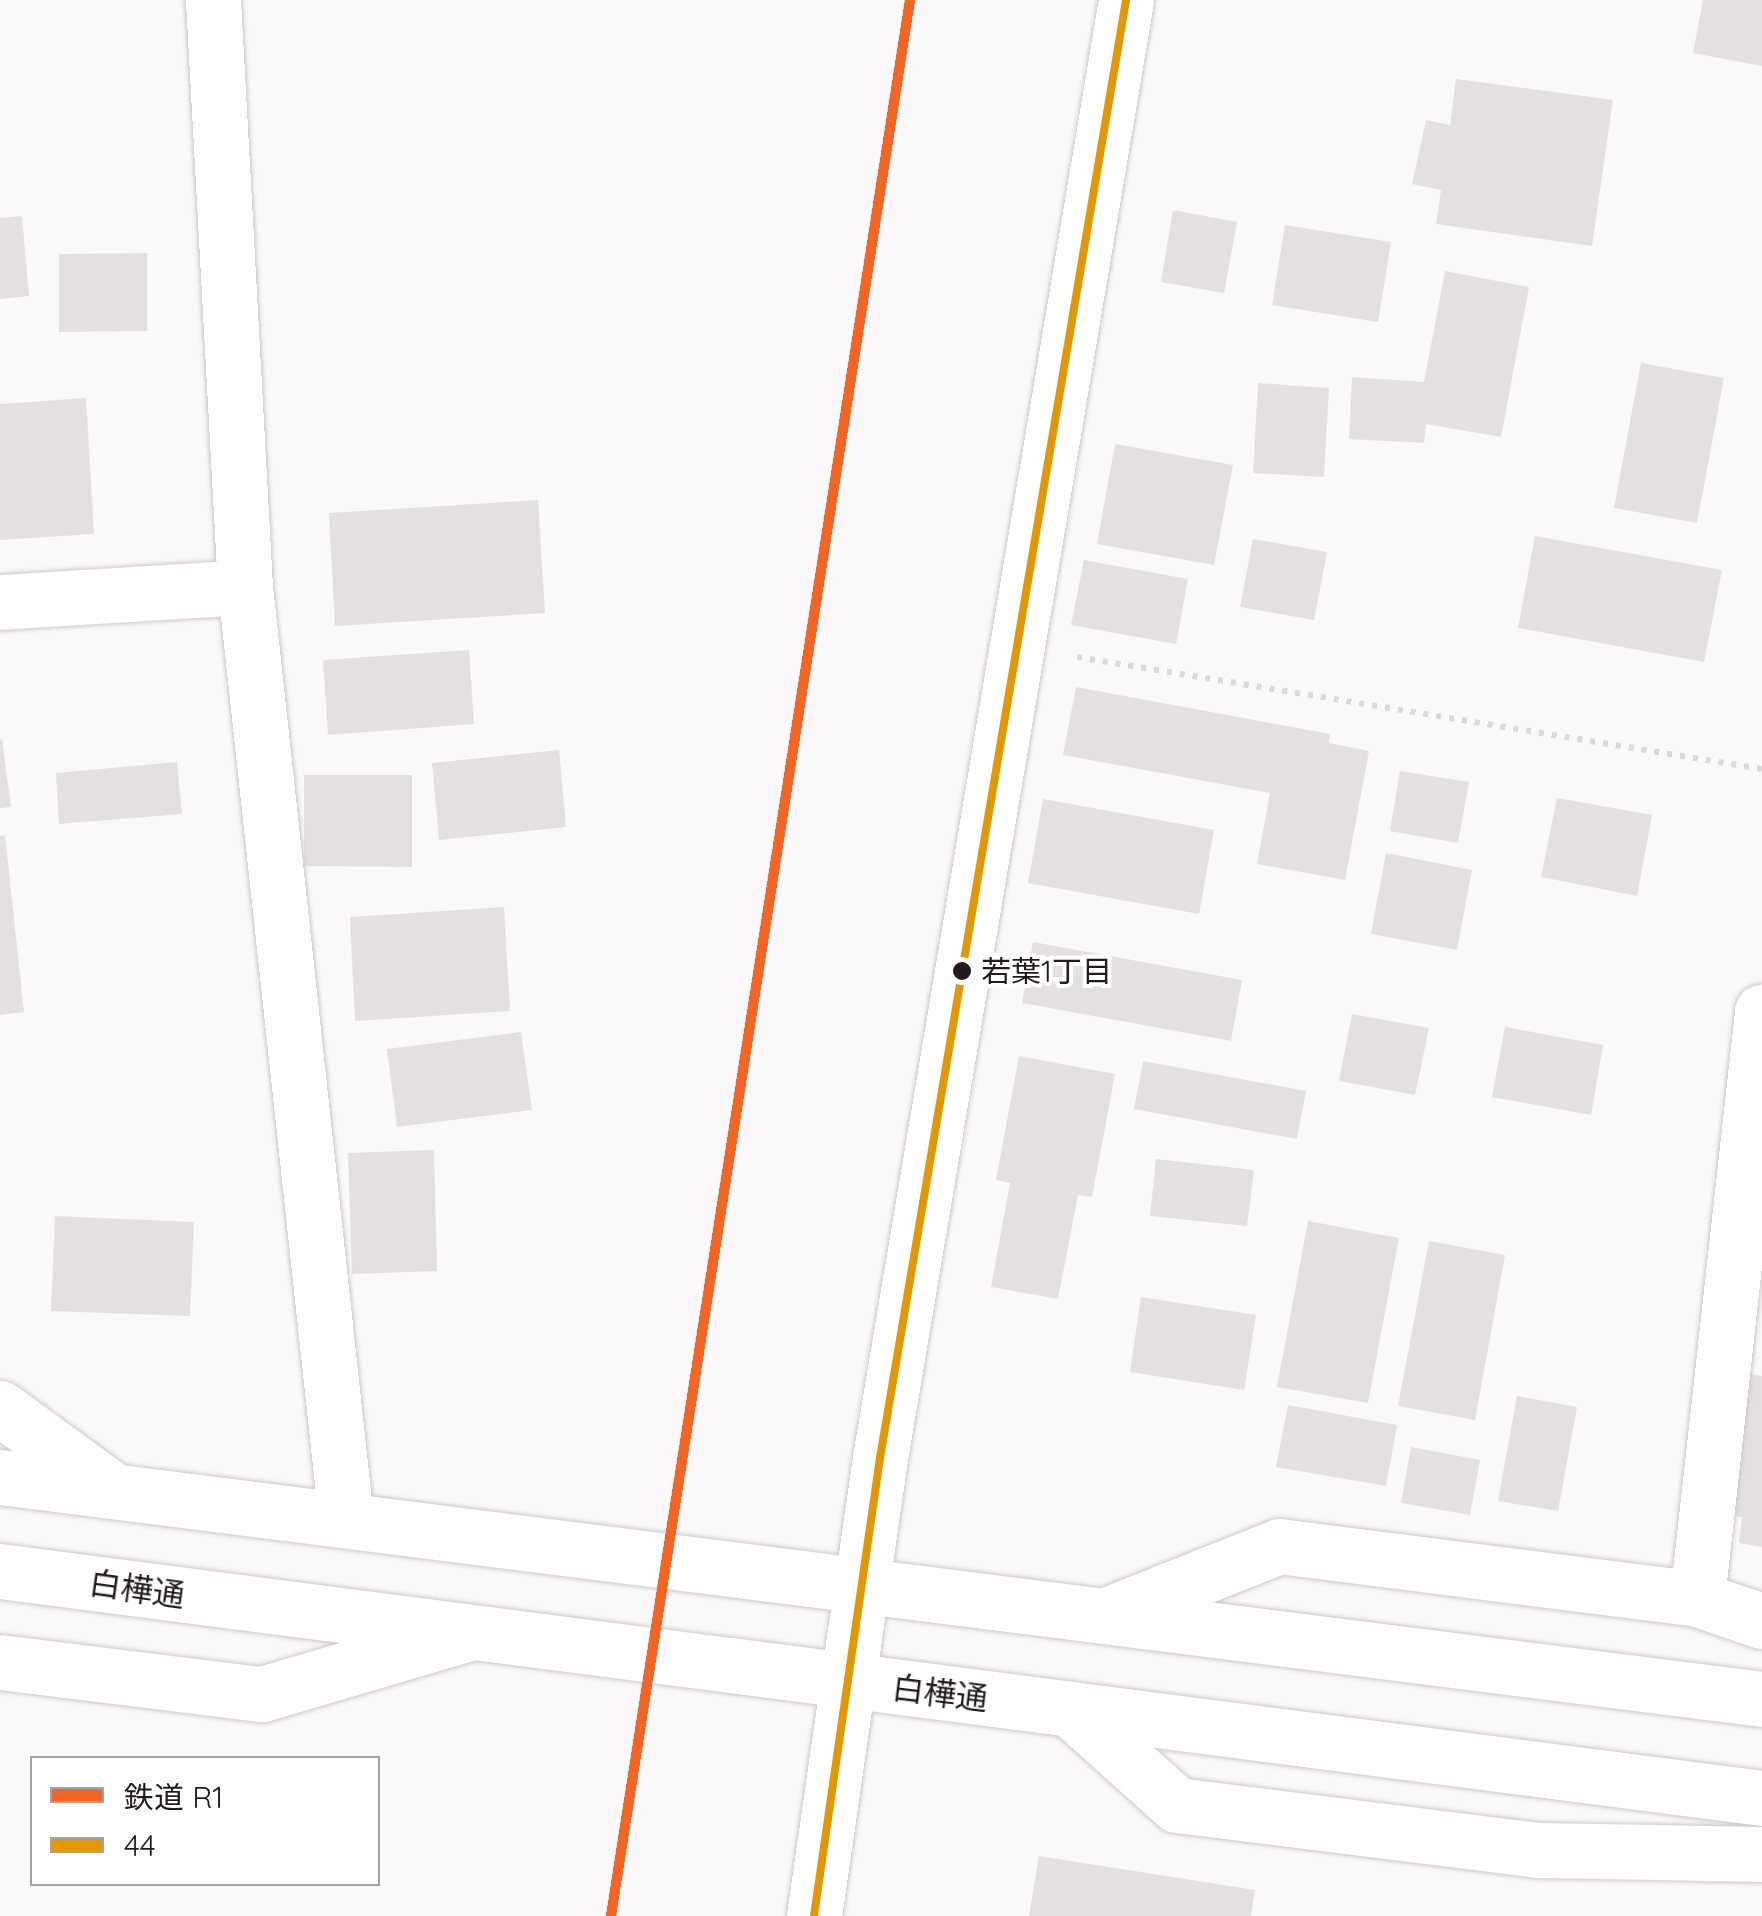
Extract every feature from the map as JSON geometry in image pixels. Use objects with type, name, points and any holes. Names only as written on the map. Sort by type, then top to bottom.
[{"type":"street","points":[[213,0],[245,587],[346,1520]]},
{"type":"street","points":[[814,1916],[859,1584],[1126,0]]},
{"type":"street","points":[[0,602],[245,587]]},
{"type":"street","points":[[1697,1598],[1762,1012]]},
{"type":"street","points":[[0,1408],[114,1491]]},
{"type":"street","points":[[0,1477],[1762,1699]]},
{"type":"street","points":[[1106,1615],[1279,1546],[1697,1598],[1762,1621]]},
{"type":"street","name":"白樺通","points":[[0,1571],[1762,1798]]},
{"type":"street","points":[[0,1662],[262,1694],[466,1634]]},
{"type":"street","points":[[1071,1710],[1177,1805],[1538,1850],[1762,1854]]},
{"type":"path","points":[[1016,647],[1762,769]]},
{"type":"building","points":[[1703,0],[1762,0],[1762,66],[1693,53]]},
{"type":"building","points":[[1456,79],[1613,100],[1592,246],[1436,224],[1441,190],[1412,184],[1426,120],[1450,125]]},
{"type":"building","points":[[1173,210],[1237,222],[1224,293],[1161,282]]},
{"type":"building","points":[[22,216],[29,296],[0,299],[0,218]]},
{"type":"building","points":[[1285,225],[1391,242],[1378,322],[1272,305]]},
{"type":"building","points":[[147,253],[147,331],[59,332],[59,254]]},
{"type":"building","points":[[1445,271],[1529,287],[1501,437],[1426,424],[1424,443],[1349,439],[1352,377],[1424,382]]},
{"type":"building","points":[[1641,363],[1724,378],[1697,523],[1614,508]]},
{"type":"building","points":[[1258,383],[1329,388],[1324,477],[1253,473]]},
{"type":"building","points":[[86,398],[94,534],[0,540],[0,404]]},
{"type":"building","points":[[1115,444],[1233,465],[1214,565],[1097,544]]},
{"type":"building","points":[[538,500],[545,613],[335,626],[329,513]]},
{"type":"building","points":[[1535,536],[1722,570],[1704,662],[1518,628]]},
{"type":"building","points":[[1253,539],[1327,552],[1314,620],[1240,607]]},
{"type":"building","points":[[1084,560],[1188,579],[1176,644],[1071,625]]},
{"type":"building","points":[[469,650],[474,724],[328,735],[323,660]]},
{"type":"building","points":[[1076,687],[1330,734],[1329,743],[1369,751],[1345,880],[1257,864],[1270,793],[1063,755]]},
{"type":"building","points":[[0,740],[11,807],[0,808]]},
{"type":"building","points":[[559,750],[566,827],[439,840],[432,763]]},
{"type":"building","points":[[177,762],[182,814],[59,824],[56,773]]},
{"type":"building","points":[[1400,771],[1469,782],[1458,843],[1390,831]]},
{"type":"building","points":[[304,775],[412,775],[412,867],[304,866]]},
{"type":"building","points":[[1557,798],[1652,815],[1637,896],[1541,877]]},
{"type":"building","points":[[1043,799],[1214,830],[1199,914],[1028,883]]},
{"type":"building","points":[[5,835],[24,1012],[0,1015],[0,836]]},
{"type":"building","points":[[1386,853],[1472,870],[1457,950],[1371,934]]},
{"type":"building","points":[[504,907],[510,1011],[355,1021],[350,917]]},
{"type":"building","points":[[1033,942],[1242,980],[1231,1041],[1022,1003]]},
{"type":"building","points":[[1352,1014],[1429,1028],[1415,1095],[1339,1081]]},
{"type":"building","points":[[1505,1027],[1603,1045],[1591,1115],[1492,1097]]},
{"type":"building","points":[[521,1032],[532,1110],[397,1127],[387,1049]]},
{"type":"building","points":[[1019,1056],[1115,1074],[1092,1197],[1078,1195],[1058,1299],[991,1287],[1010,1183],[996,1180]]},
{"type":"building","points":[[1143,1061],[1306,1091],[1297,1139],[1134,1109]]},
{"type":"building","points":[[434,1150],[437,1271],[352,1274],[348,1153]]},
{"type":"building","points":[[1156,1159],[1254,1170],[1247,1226],[1150,1216]]},
{"type":"building","points":[[55,1216],[194,1222],[190,1316],[51,1311]]},
{"type":"building","points":[[1308,1221],[1399,1238],[1368,1403],[1277,1387]]},
{"type":"building","points":[[1429,1241],[1505,1255],[1475,1420],[1398,1406]]},
{"type":"building","points":[[1141,1297],[1256,1315],[1244,1390],[1130,1372]]},
{"type":"building","points":[[1733,1371],[1762,1376],[1762,1547],[1739,1543],[1742,1517],[1723,1514]]},
{"type":"building","points":[[1517,1396],[1577,1407],[1558,1511],[1498,1501]]},
{"type":"building","points":[[1288,1405],[1397,1425],[1386,1486],[1276,1467]]},
{"type":"building","points":[[1411,1447],[1480,1460],[1470,1515],[1401,1503]]},
{"type":"building","points":[[1039,1856],[1255,1890],[1251,1916],[1029,1916]]},
{"type":"railway","points":[[611,1916],[910,0]]},
{"type":"rail line","name":"R1","points":[[611,1916],[910,0]]},
{"type":"transit line","name":"44","points":[[814,1916],[880,1458],[1126,0]]},
{"type":"place","name":"若葉1丁目","points":[[962,971]]}]
